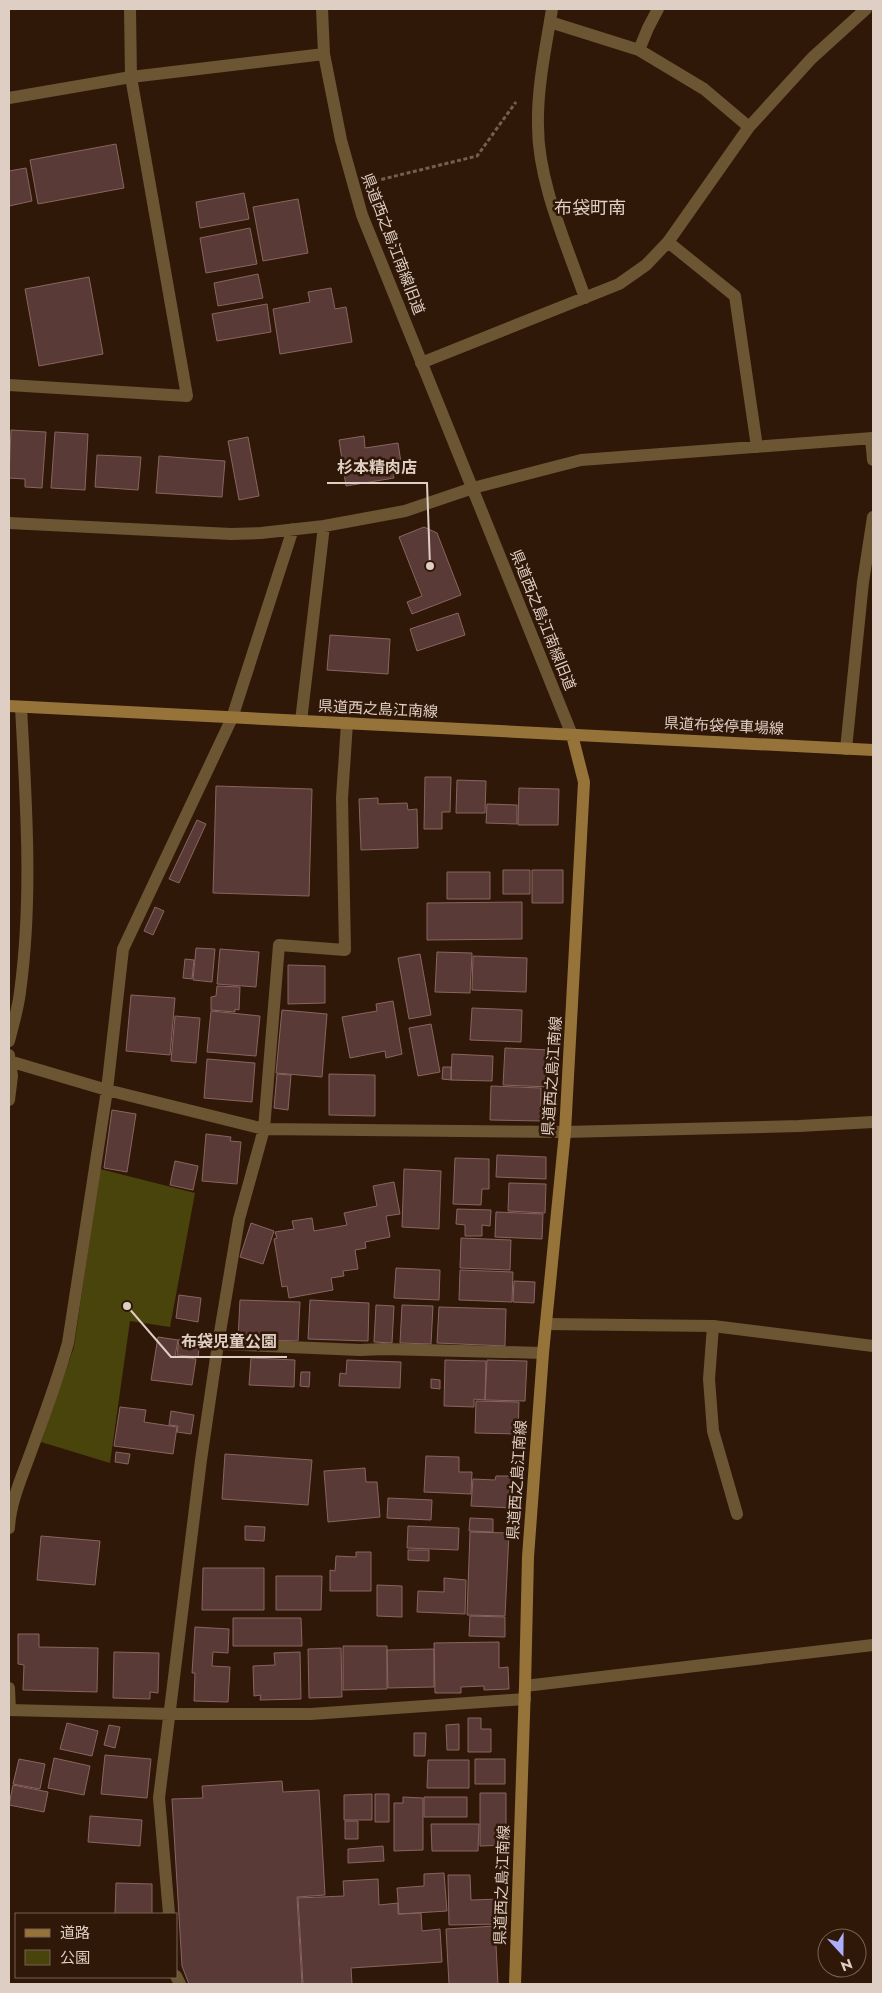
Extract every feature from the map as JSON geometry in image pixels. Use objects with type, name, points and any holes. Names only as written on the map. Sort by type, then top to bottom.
[{"type":"main road","name":"県道西之島江南線","points":[[15,707],[572,735],[584,782],[565,1132],[543,1353],[528,1557],[515,1984]]},
{"type":"main road","name":"県道布袋停車場線","points":[[572,735],[873,750]]},
{"type":"street","points":[[9,386],[187,396],[131,77],[130,9]]},
{"type":"street","name":"県道西之島江南線旧道","points":[[322,9],[324,54],[341,140],[353,187],[373,244],[572,735]]},
{"type":"street","points":[[552,9],[539,96],[538,126],[540,148],[554,206],[585,298]]},
{"type":"street","points":[[639,50],[658,9]]},
{"type":"street","points":[[421,363],[619,284],[646,265],[668,242],[750,127],[812,58],[866,9]]},
{"type":"street","points":[[550,22],[639,50],[704,89],[750,127]]},
{"type":"street","points":[[9,98],[131,77],[324,54]]},
{"type":"street","points":[[668,242],[735,296],[757,447]]},
{"type":"street","points":[[9,523],[231,534],[324,526],[405,511],[473,488],[581,460],[872,438],[873,460]]},
{"type":"street","points":[[846,749],[863,582],[873,517]]},
{"type":"street","points":[[301,721],[324,526]]},
{"type":"street","points":[[9,1528],[20,1483],[59,1374],[68,1343],[107,1090],[124,949],[232,718],[292,529]]},
{"type":"street","points":[[9,1041],[20,994],[27,921],[28,832],[15,707]]},
{"type":"street","points":[[168,1913],[159,1798],[218,1344],[239,1219],[264,1129],[279,945],[345,950],[342,798],[347,723]]},
{"type":"street","points":[[9,1100],[12,1076],[9,1058],[107,1090],[264,1129],[565,1132],[799,1126],[873,1122]]},
{"type":"street","points":[[546,1324],[713,1326],[873,1346]]},
{"type":"street","points":[[713,1326],[709,1379],[713,1431],[737,1514]]},
{"type":"street","points":[[218,1344],[341,1350],[384,1349],[543,1353]]},
{"type":"street","points":[[9,1688],[9,1712],[310,1714],[525,1692],[873,1645]]},
{"type":"path","points":[[353,187],[477,156],[522,94]]},
{"type":"green space","points":[[100,1169],[195,1193],[170,1327],[130,1321],[110,1463],[41,1442],[74,1347]]},
{"type":"building","points":[[116,144],[124,188],[38,204],[30,160]]},
{"type":"building","points":[[26,168],[32,201],[9,206],[9,171]]},
{"type":"building","points":[[244,193],[249,219],[200,228],[196,202]]},
{"type":"building","points":[[298,199],[308,253],[263,261],[253,207]]},
{"type":"building","points":[[250,228],[257,264],[206,273],[200,238]]},
{"type":"building","points":[[258,274],[263,298],[218,306],[214,283]]},
{"type":"building","points":[[89,277],[103,354],[39,366],[25,289]]},
{"type":"building","points":[[331,288],[335,309],[346,307],[352,342],[280,354],[273,309],[310,302],[308,292]]},
{"type":"building","points":[[267,304],[271,332],[217,341],[212,314]]},
{"type":"building","points":[[11,430],[46,432],[42,488],[25,487],[25,479],[9,478]]},
{"type":"building","points":[[55,432],[88,434],[85,490],[51,488]]},
{"type":"building","points":[[364,436],[365,448],[398,443],[402,469],[393,471],[394,478],[346,486],[339,440]]},
{"type":"building","points":[[248,437],[259,496],[239,500],[228,441]]},
{"type":"building","points":[[97,455],[141,457],[138,490],[95,487]]},
{"type":"building","points":[[159,456],[225,461],[222,497],[156,493]]},
{"type":"building","points":[[424,527],[437,533],[461,595],[412,614],[407,602],[422,596],[399,537]]},
{"type":"building","points":[[458,613],[465,635],[417,651],[410,629]]},
{"type":"building","points":[[330,635],[390,639],[388,674],[327,670]]},
{"type":"building","points":[[425,777],[451,777],[450,812],[442,812],[442,829],[424,829]]},
{"type":"building","points":[[457,780],[486,781],[485,813],[456,813]]},
{"type":"building","points":[[216,786],[312,789],[309,896],[213,893]]},
{"type":"building","points":[[519,788],[559,789],[558,825],[518,825]]},
{"type":"building","points":[[378,798],[378,804],[407,803],[408,810],[417,809],[418,848],[361,850],[359,799]]},
{"type":"building","points":[[487,804],[517,805],[517,824],[486,823]]},
{"type":"building","points":[[197,820],[206,824],[179,883],[169,879]]},
{"type":"building","points":[[503,870],[530,870],[530,894],[503,894]]},
{"type":"building","points":[[532,870],[563,870],[563,903],[532,903]]},
{"type":"building","points":[[447,872],[490,872],[490,899],[447,899]]},
{"type":"building","points":[[522,902],[522,939],[427,940],[427,903]]},
{"type":"building","points":[[155,907],[164,911],[153,935],[144,931]]},
{"type":"building","points":[[196,948],[215,949],[212,982],[193,980]]},
{"type":"building","points":[[220,949],[259,952],[256,987],[217,984]]},
{"type":"building","points":[[437,952],[472,953],[470,993],[435,992]]},
{"type":"building","points":[[420,954],[431,1015],[409,1019],[398,958]]},
{"type":"building","points":[[473,956],[527,958],[526,992],[472,990]]},
{"type":"building","points":[[185,959],[194,960],[192,979],[183,978]]},
{"type":"building","points":[[288,965],[325,966],[325,1003],[288,1004]]},
{"type":"building","points":[[217,986],[240,987],[239,1010],[235,1009],[235,1012],[211,1010],[211,997],[216,996]]},
{"type":"building","points":[[131,995],[175,998],[170,1055],[126,1051]]},
{"type":"building","points":[[393,1001],[402,1054],[386,1058],[385,1051],[350,1058],[342,1017],[377,1011],[376,1004]]},
{"type":"building","points":[[472,1008],[522,1010],[521,1042],[470,1040]]},
{"type":"building","points":[[282,1010],[327,1014],[322,1077],[276,1073]]},
{"type":"building","points":[[211,1011],[260,1016],[256,1056],[207,1052]]},
{"type":"building","points":[[175,1016],[200,1018],[196,1063],[171,1061]]},
{"type":"building","points":[[431,1024],[440,1072],[418,1076],[409,1028]]},
{"type":"building","points":[[505,1048],[551,1050],[549,1087],[503,1085]]},
{"type":"building","points":[[452,1054],[493,1056],[492,1081],[451,1080]]},
{"type":"building","points":[[207,1059],[255,1063],[252,1102],[204,1098]]},
{"type":"building","points":[[443,1067],[451,1067],[451,1080],[442,1079]]},
{"type":"building","points":[[277,1074],[291,1075],[288,1110],[274,1108]]},
{"type":"building","points":[[329,1074],[375,1075],[375,1116],[329,1115]]},
{"type":"building","points":[[491,1086],[541,1088],[541,1121],[490,1120]]},
{"type":"building","points":[[112,1110],[136,1114],[127,1172],[104,1168]]},
{"type":"building","points":[[206,1134],[231,1137],[230,1141],[241,1142],[237,1184],[202,1181]]},
{"type":"building","points":[[497,1155],[546,1157],[546,1179],[496,1177]]},
{"type":"building","points":[[455,1158],[489,1159],[489,1189],[482,1189],[481,1205],[453,1204]]},
{"type":"building","points":[[175,1161],[198,1166],[193,1190],[170,1185]]},
{"type":"building","points":[[404,1169],[441,1171],[439,1229],[402,1227]]},
{"type":"building","points":[[394,1182],[400,1214],[386,1216],[390,1237],[365,1242],[366,1248],[355,1250],[358,1269],[343,1271],[344,1276],[331,1278],[333,1290],[289,1298],[287,1286],[282,1287],[274,1239],[277,1238],[275,1232],[294,1229],[292,1221],[312,1218],[314,1231],[347,1225],[344,1213],[377,1206],[373,1186]]},
{"type":"building","points":[[509,1183],[546,1184],[545,1213],[508,1211]]},
{"type":"building","points":[[457,1209],[491,1210],[490,1226],[482,1225],[482,1236],[465,1236],[465,1225],[456,1224]]},
{"type":"building","points":[[496,1212],[543,1214],[542,1239],[495,1237]]},
{"type":"building","points":[[251,1223],[274,1231],[263,1264],[240,1257]]},
{"type":"building","points":[[461,1238],[511,1240],[510,1270],[460,1268]]},
{"type":"building","points":[[396,1268],[440,1270],[439,1300],[394,1298]]},
{"type":"building","points":[[460,1270],[513,1272],[512,1302],[459,1300]]},
{"type":"building","points":[[514,1281],[535,1282],[534,1303],[513,1302]]},
{"type":"building","points":[[179,1295],[201,1298],[198,1322],[176,1318]]},
{"type":"building","points":[[240,1300],[300,1302],[298,1341],[238,1339]]},
{"type":"building","points":[[310,1300],[369,1303],[368,1341],[308,1339]]},
{"type":"building","points":[[376,1305],[394,1306],[392,1343],[374,1342]]},
{"type":"building","points":[[402,1305],[433,1306],[431,1344],[400,1343]]},
{"type":"building","points":[[439,1307],[506,1309],[505,1346],[437,1343]]},
{"type":"building","points":[[158,1337],[178,1340],[175,1356],[196,1359],[192,1385],[151,1380]]},
{"type":"building","points":[[179,1339],[200,1342],[198,1357],[177,1355]]},
{"type":"building","points":[[251,1358],[295,1360],[294,1387],[249,1385]]},
{"type":"building","points":[[347,1360],[401,1362],[400,1388],[339,1386],[340,1373],[346,1374]]},
{"type":"building","points":[[445,1360],[486,1361],[485,1400],[474,1399],[474,1407],[444,1406]]},
{"type":"building","points":[[487,1360],[527,1361],[525,1401],[485,1400]]},
{"type":"building","points":[[301,1372],[310,1372],[309,1387],[300,1386]]},
{"type":"building","points":[[431,1379],[440,1380],[440,1389],[431,1388]]},
{"type":"building","points":[[476,1401],[519,1402],[518,1434],[475,1433]]},
{"type":"building","points":[[120,1407],[146,1410],[144,1422],[177,1427],[173,1454],[114,1446]]},
{"type":"building","points":[[171,1411],[194,1415],[191,1434],[177,1432],[178,1426],[169,1425]]},
{"type":"building","points":[[116,1452],[130,1454],[128,1464],[115,1462]]},
{"type":"building","points":[[225,1454],[312,1460],[308,1505],[222,1499]]},
{"type":"building","points":[[426,1456],[459,1457],[459,1472],[472,1472],[471,1494],[424,1492]]},
{"type":"building","points":[[365,1468],[366,1482],[377,1482],[380,1517],[328,1522],[324,1471]]},
{"type":"building","points":[[496,1476],[513,1476],[512,1508],[471,1506],[473,1479],[495,1480]]},
{"type":"building","points":[[388,1498],[432,1500],[431,1520],[387,1518]]},
{"type":"building","points":[[470,1518],[493,1519],[493,1532],[469,1531]]},
{"type":"building","points":[[245,1526],[265,1527],[264,1541],[245,1540]]},
{"type":"building","points":[[408,1526],[459,1528],[458,1550],[407,1548]]},
{"type":"building","points":[[470,1532],[509,1533],[505,1616],[467,1615]]},
{"type":"building","points":[[41,1536],[100,1541],[95,1585],[37,1580]]},
{"type":"building","points":[[408,1550],[429,1550],[429,1561],[408,1560]]},
{"type":"building","points":[[356,1552],[371,1552],[371,1591],[330,1591],[330,1570],[335,1571],[336,1556],[356,1557]]},
{"type":"building","points":[[203,1568],[264,1568],[264,1610],[202,1610]]},
{"type":"building","points":[[276,1576],[322,1576],[321,1610],[276,1610]]},
{"type":"building","points":[[444,1578],[466,1580],[465,1614],[417,1612],[418,1591],[444,1592]]},
{"type":"building","points":[[377,1585],[402,1586],[402,1617],[377,1616]]},
{"type":"building","points":[[470,1616],[505,1617],[505,1637],[469,1636]]},
{"type":"building","points":[[233,1618],[301,1618],[302,1646],[233,1646]]},
{"type":"building","points":[[195,1627],[229,1629],[228,1653],[213,1652],[212,1666],[230,1667],[228,1702],[194,1701],[195,1673],[192,1673]]},
{"type":"building","points":[[18,1634],[39,1634],[39,1647],[98,1648],[97,1692],[23,1690],[24,1665],[18,1664]]},
{"type":"building","points":[[499,1642],[499,1668],[508,1667],[509,1689],[484,1690],[484,1686],[461,1687],[461,1693],[435,1693],[434,1643]]},
{"type":"building","points":[[343,1646],[387,1646],[387,1689],[343,1690]]},
{"type":"building","points":[[341,1648],[342,1697],[309,1698],[308,1649]]},
{"type":"building","points":[[434,1649],[434,1687],[388,1688],[387,1650]]},
{"type":"building","points":[[114,1652],[159,1653],[158,1693],[150,1692],[150,1699],[113,1698]]},
{"type":"building","points":[[300,1652],[301,1699],[260,1700],[261,1695],[254,1696],[253,1666],[275,1665],[274,1653]]},
{"type":"building","points":[[468,1718],[481,1718],[481,1729],[491,1729],[491,1752],[468,1752]]},
{"type":"building","points":[[67,1723],[98,1731],[92,1756],[60,1749]]},
{"type":"building","points":[[459,1724],[459,1750],[447,1750],[446,1725]]},
{"type":"building","points":[[109,1725],[120,1727],[115,1748],[104,1745]]},
{"type":"building","points":[[414,1733],[426,1733],[425,1756],[414,1756]]},
{"type":"building","points":[[105,1755],[151,1759],[147,1798],[101,1794]]},
{"type":"building","points":[[54,1758],[90,1766],[84,1795],[48,1788]]},
{"type":"building","points":[[19,1759],[45,1764],[40,1789],[13,1784]]},
{"type":"building","points":[[475,1759],[505,1759],[505,1784],[475,1784]]},
{"type":"building","points":[[428,1760],[469,1760],[469,1788],[427,1788]]},
{"type":"building","points":[[282,1781],[283,1792],[319,1790],[325,1895],[297,1897],[302,1984],[189,1984],[182,1966],[172,1799],[203,1798],[202,1786]]},
{"type":"building","points":[[13,1785],[48,1792],[44,1812],[9,1805]]},
{"type":"building","points":[[480,1793],[506,1793],[506,1845],[480,1846]]},
{"type":"building","points":[[372,1794],[372,1820],[344,1820],[344,1795]]},
{"type":"building","points":[[375,1794],[389,1794],[389,1822],[375,1822]]},
{"type":"building","points":[[403,1797],[423,1798],[423,1850],[394,1851],[394,1803],[403,1803]]},
{"type":"building","points":[[424,1797],[467,1797],[467,1817],[424,1817]]},
{"type":"building","points":[[90,1816],[142,1820],[140,1846],[88,1842]]},
{"type":"building","points":[[345,1821],[358,1821],[358,1839],[345,1839]]},
{"type":"building","points":[[431,1824],[479,1824],[478,1851],[432,1851]]},
{"type":"building","points":[[383,1846],[384,1861],[348,1863],[348,1849]]},
{"type":"building","points":[[444,1873],[447,1911],[399,1914],[397,1888],[424,1886],[424,1874]]},
{"type":"building","points":[[448,1875],[470,1875],[471,1900],[501,1899],[502,1924],[449,1925]]},
{"type":"building","points":[[378,1879],[379,1905],[398,1903],[398,1914],[421,1913],[422,1931],[440,1929],[442,1962],[351,1968],[352,1984],[303,1984],[298,1898],[344,1896],[343,1881]]},
{"type":"building","points":[[116,1883],[152,1884],[152,1913],[115,1913]]},
{"type":"building","points":[[495,1926],[498,1984],[449,1984],[446,1929]]},
{"type":"place","name":"杉本精肉店","points":[[430,566]]},
{"type":"place","name":"布袋児童公園","points":[[127,1306]]},
{"type":"district","name":"布袋町南","points":[[590,208]]}]
